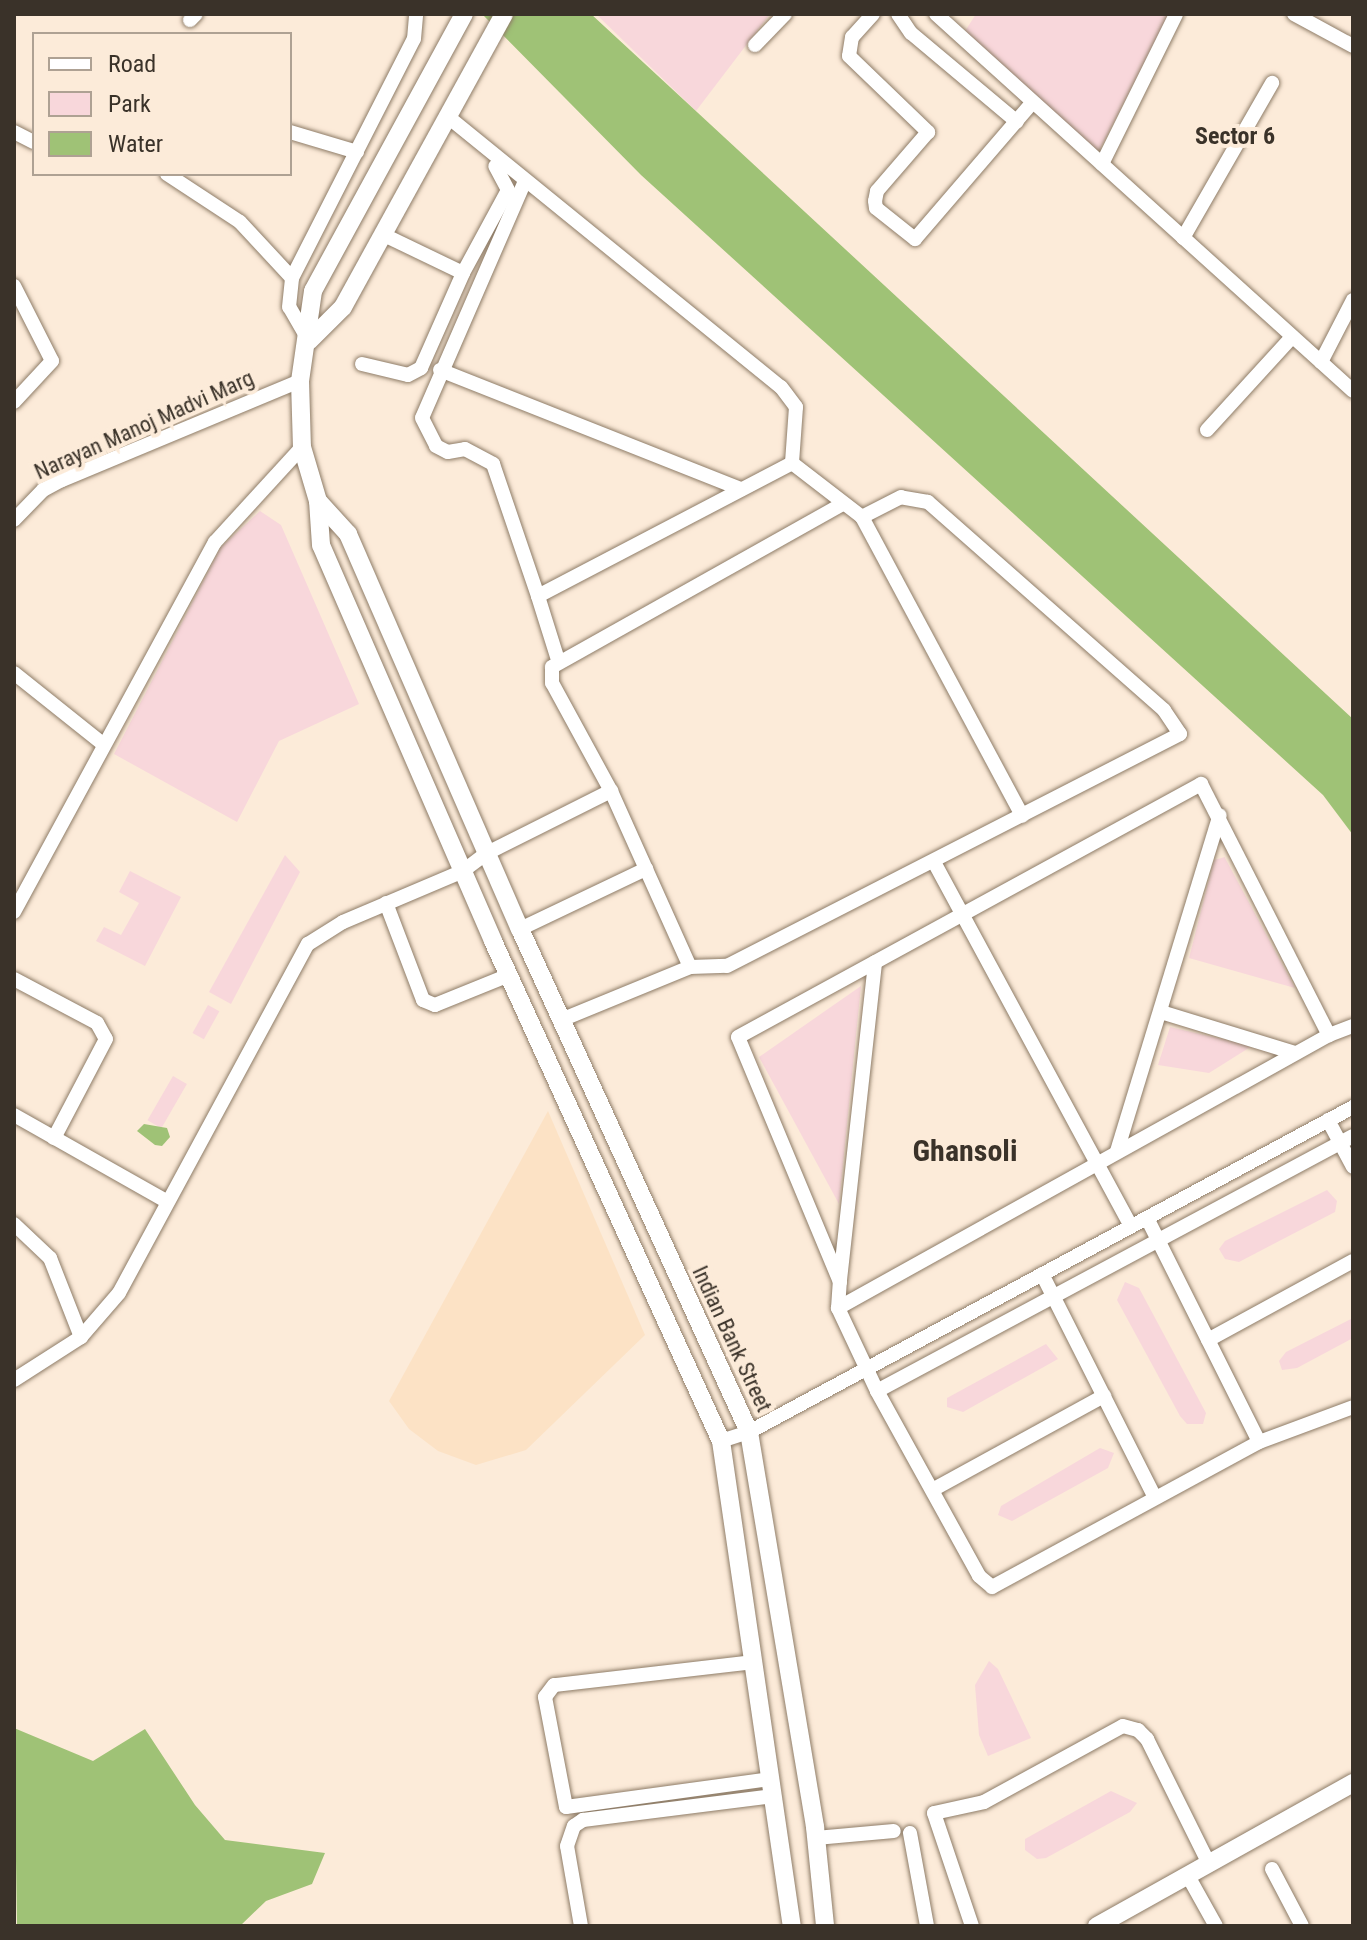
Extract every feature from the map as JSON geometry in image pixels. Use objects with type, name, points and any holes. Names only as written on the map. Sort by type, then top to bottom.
[{"type":"street","points":[[309,341],[289,307],[292,278],[414,39],[416,14]]},
{"type":"street","points":[[464,14],[313,291],[309,341],[300,381],[302,447],[318,501],[321,545],[509,975],[721,1441],[792,1926]]},
{"type":"street","points":[[309,341],[343,307],[504,14]]},
{"type":"street","points":[[755,45],[785,14]]},
{"type":"street","points":[[873,14],[852,37],[849,56],[928,132],[877,191],[876,208],[904,233],[915,239],[927,231],[1032,103]]},
{"type":"street","points":[[898,14],[911,33],[1017,122]]},
{"type":"street","points":[[936,14],[1353,391]]},
{"type":"street","points":[[1102,164],[1176,14]]},
{"type":"street","points":[[1294,14],[1353,46]]},
{"type":"street","points":[[437,66],[465,83]]},
{"type":"street","points":[[1183,238],[1272,83]]},
{"type":"street","points":[[447,116],[781,387],[796,407],[792,463]]},
{"type":"street","points":[[14,132],[32,141]]},
{"type":"street","points":[[292,133],[357,152]]},
{"type":"street","points":[[362,364],[408,375],[421,368],[463,273],[508,190],[501,171],[480,153]]},
{"type":"street","points":[[170,176],[240,222],[292,278]]},
{"type":"street","points":[[525,181],[440,370],[422,418],[430,436],[448,452],[465,449],[493,464],[558,660]]},
{"type":"street","points":[[382,234],[463,273]]},
{"type":"street","points":[[14,286],[52,361],[14,402]]},
{"type":"street","points":[[1321,362],[1353,300]]},
{"type":"street","points":[[1207,430],[1292,337]]},
{"type":"street","points":[[440,370],[741,489]]},
{"type":"street","name":"Narayan Manoj Madvi Marg","points":[[14,520],[43,490],[62,480],[300,381]]},
{"type":"street","points":[[14,912],[215,542],[302,447]]},
{"type":"street","points":[[538,596],[792,463]]},
{"type":"street","points":[[792,463],[841,505],[862,517],[1022,816]]},
{"type":"street","points":[[561,1020],[690,967],[727,966],[1180,734],[1164,710],[928,502],[901,497],[862,517]]},
{"type":"street","name":"Indian Bank Street","points":[[318,501],[348,534],[520,929],[749,1432],[816,1838],[825,1926]]},
{"type":"street","points":[[690,967],[611,791],[552,683],[552,667],[558,660],[841,505]]},
{"type":"street","points":[[14,673],[103,744]]},
{"type":"street","points":[[840,1282],[738,1037],[1192,785],[1207,790],[1329,1035]]},
{"type":"street","points":[[14,1380],[81,1337],[119,1293],[295,961],[324,931],[463,871],[487,853],[611,791]]},
{"type":"street","points":[[1117,1151],[1220,815]]},
{"type":"street","points":[[934,862],[1131,1226]]},
{"type":"street","points":[[520,929],[646,869]]},
{"type":"street","points":[[386,903],[417,995],[428,1003],[509,975]]},
{"type":"street","points":[[875,962],[838,1308],[877,1391],[934,1489],[979,1576],[992,1587],[1154,1496],[1259,1442],[1353,1407]]},
{"type":"street","points":[[14,979],[97,1023],[106,1039],[54,1138]]},
{"type":"street","points":[[1161,1012],[1295,1053]]},
{"type":"street","points":[[838,1308],[1295,1053],[1353,1026]]},
{"type":"street","points":[[721,1441],[749,1432],[1353,1107]]},
{"type":"street","points":[[14,1115],[166,1201]]},
{"type":"street","points":[[1328,1120],[1347,1140],[1353,1167]]},
{"type":"street","points":[[877,1391],[1160,1243],[1347,1140]]},
{"type":"street","points":[[1147,1218],[1259,1442]]},
{"type":"street","points":[[14,1224],[50,1258],[81,1337]]},
{"type":"street","points":[[1208,1340],[1353,1261]]},
{"type":"street","points":[[1042,1274],[1154,1496]]},
{"type":"street","points":[[934,1489],[1104,1396]]},
{"type":"street","points":[[754,1662],[554,1685],[545,1697],[563,1804],[571,1808],[772,1787]]},
{"type":"street","points":[[972,1926],[934,1813],[984,1802],[1123,1726],[1138,1730],[1147,1739],[1209,1864]]},
{"type":"street","points":[[1097,1926],[1353,1783]]},
{"type":"street","points":[[581,1926],[567,1846],[574,1826],[583,1820],[772,1787]]},
{"type":"street","points":[[816,1838],[894,1831]]},
{"type":"street","points":[[910,1833],[927,1926]]},
{"type":"street","points":[[1272,1869],[1302,1926]]},
{"type":"street","points":[[1188,1876],[1216,1926]]},
{"type":"shaded area","points":[[548,1111],[645,1335],[526,1450],[476,1465],[438,1451],[409,1429],[389,1401]]},
{"type":"green space","points":[[596,14],[770,14],[696,111]]},
{"type":"green space","points":[[976,14],[1169,14],[1095,159],[960,39]]},
{"type":"green space","points":[[260,511],[281,525],[359,704],[279,741],[237,822],[114,754],[221,547]]},
{"type":"green space","points":[[285,855],[300,872],[231,1004],[209,992]]},
{"type":"green space","points":[[1225,857],[1295,988],[1189,958],[1214,860]]},
{"type":"green space","points":[[130,871],[181,897],[145,966],[96,941],[104,927],[121,935],[139,903],[119,892]]},
{"type":"green space","points":[[861,986],[839,1204],[759,1057]]},
{"type":"green space","points":[[208,1005],[219,1011],[204,1039],[192,1033]]},
{"type":"green space","points":[[1170,1027],[1252,1046],[1209,1073],[1158,1065]]},
{"type":"green space","points":[[173,1076],[187,1084],[161,1128],[148,1120]]},
{"type":"green space","points":[[1327,1190],[1337,1201],[1335,1212],[1239,1262],[1225,1259],[1219,1249],[1225,1241]]},
{"type":"green space","points":[[1125,1282],[1139,1288],[1206,1413],[1203,1424],[1187,1424],[1180,1416],[1117,1300]]},
{"type":"green space","points":[[1353,1318],[1353,1338],[1297,1368],[1282,1370],[1279,1361],[1286,1352]]},
{"type":"green space","points":[[1046,1344],[1058,1359],[963,1412],[947,1407],[947,1398]]},
{"type":"green space","points":[[1100,1448],[1114,1453],[1108,1468],[1012,1521],[998,1515],[1001,1506]]},
{"type":"green space","points":[[989,1661],[998,1669],[1031,1738],[988,1756],[979,1735],[975,1685]]},
{"type":"green space","points":[[1111,1791],[1137,1803],[1130,1812],[1046,1858],[1037,1859],[1025,1850],[1025,1839]]},
{"type":"water","points":[[482,14],[591,14],[1353,719],[1353,835],[1323,795],[641,175]]},
{"type":"water","points":[[144,1124],[167,1128],[170,1137],[162,1146],[155,1145],[137,1131]]},
{"type":"water","points":[[14,1728],[93,1761],[145,1729],[195,1805],[225,1840],[325,1853],[312,1884],[266,1901],[240,1926],[17,1926]]},
{"type":"district","name":"Sector 6","points":[[1235,137]]},
{"type":"district","name":"Ghansoli","points":[[965,1151]]}]
